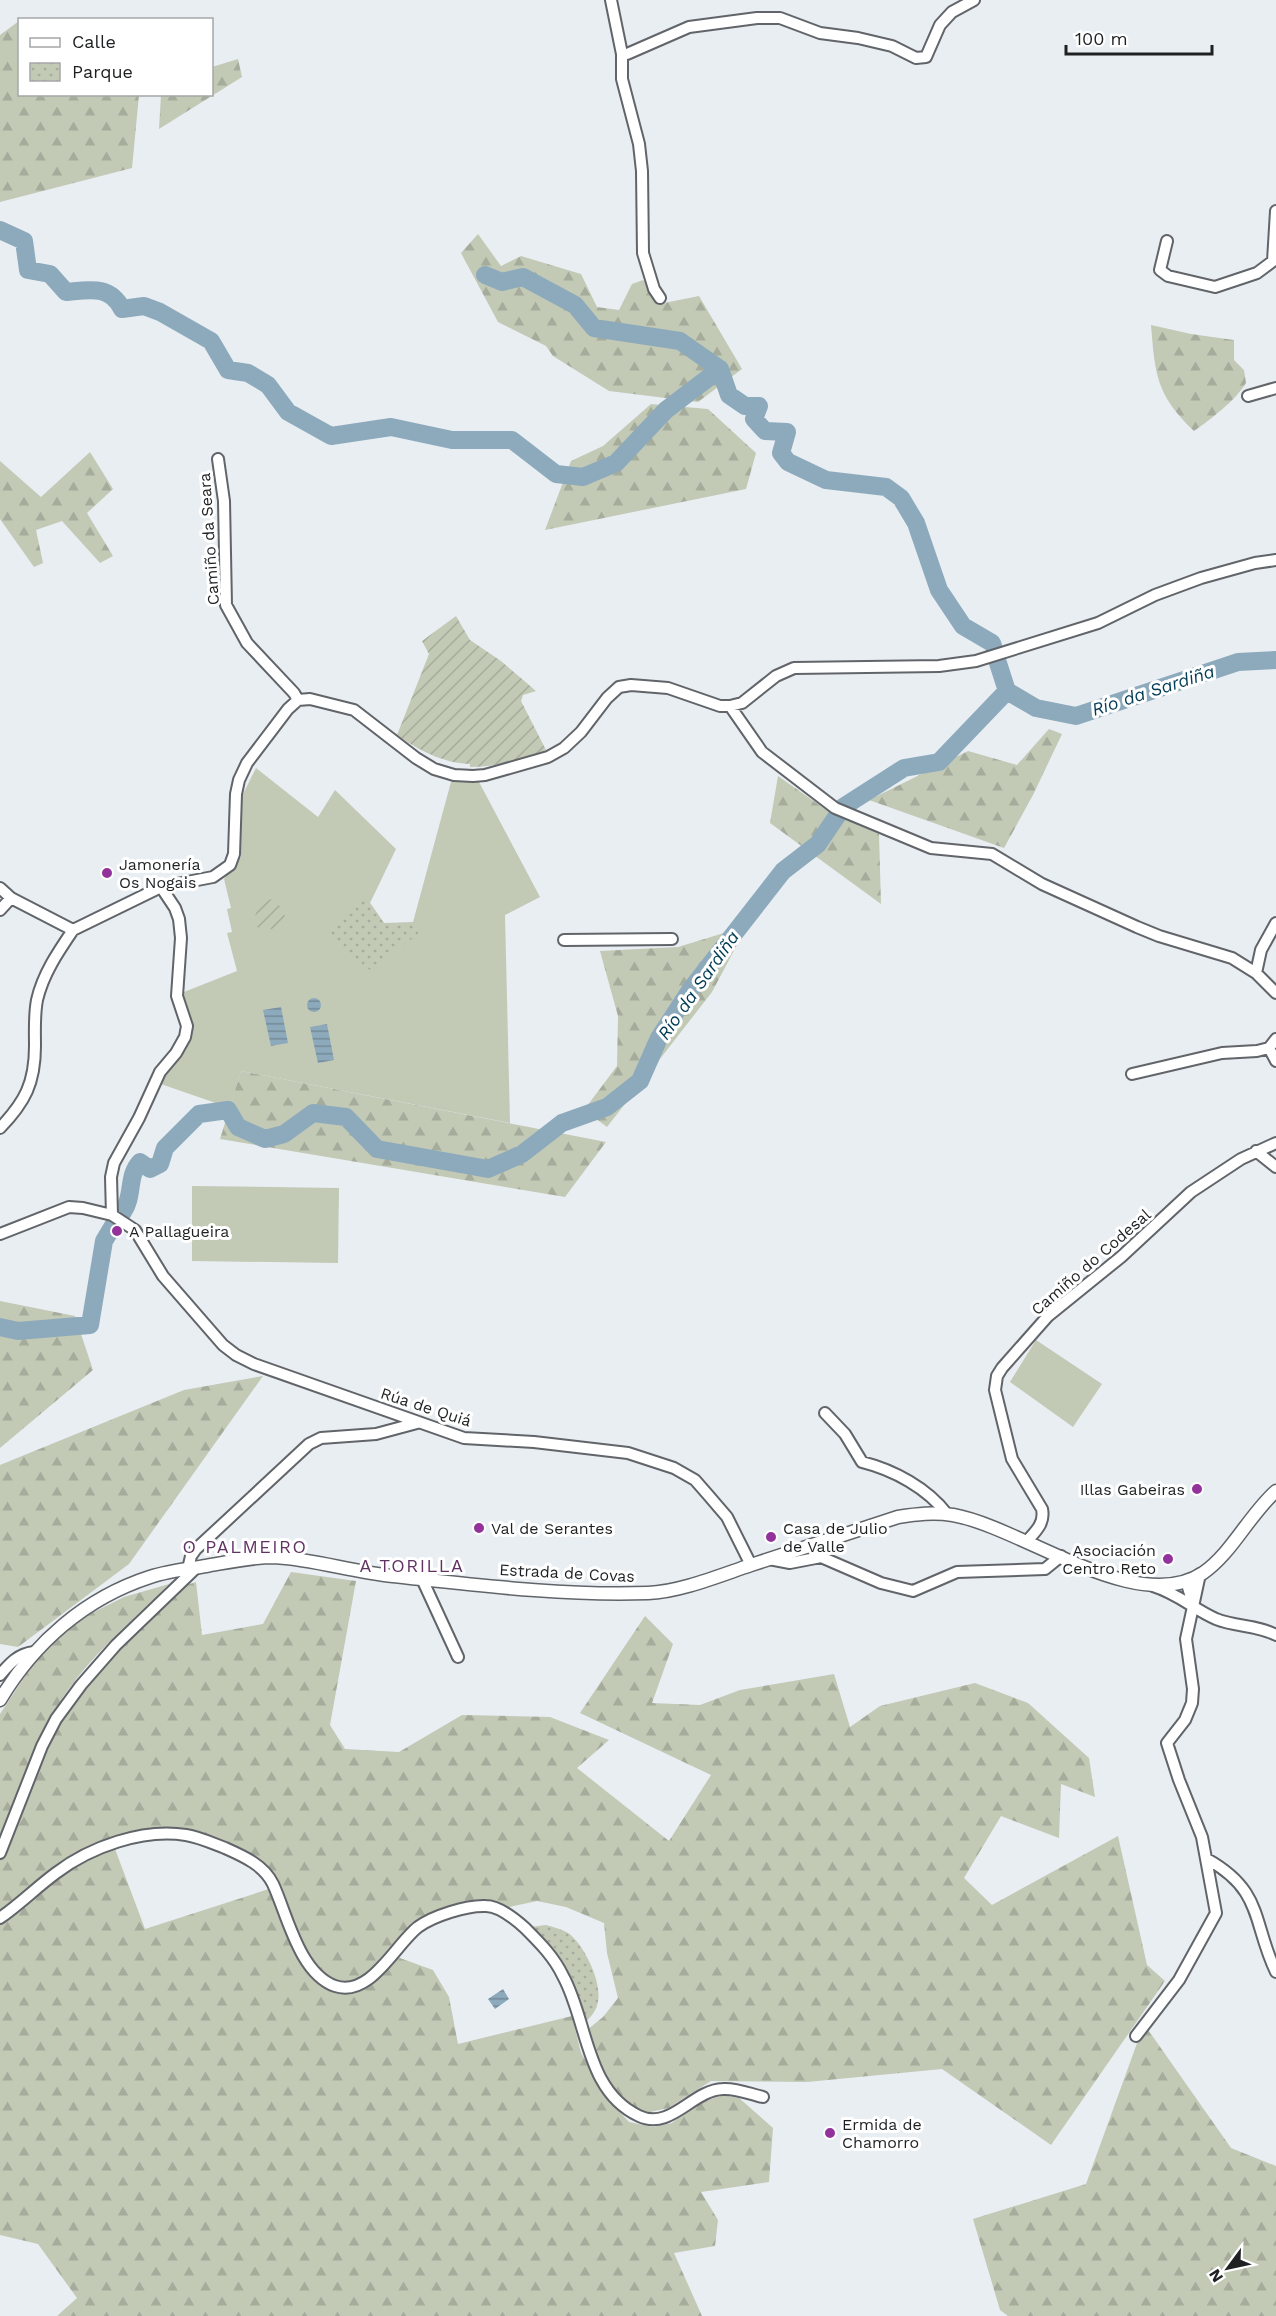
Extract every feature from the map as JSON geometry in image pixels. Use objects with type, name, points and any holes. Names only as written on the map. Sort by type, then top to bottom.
[{"type":"main road","name":"Estrada de Covas","points":[[0,1700],[34,1652],[84,1610],[126,1587],[149,1578],[245,1559],[274,1557],[362,1573],[529,1589],[652,1593],[701,1582],[898,1517],[926,1512],[947,1514],[999,1528],[1120,1580],[1153,1586],[1182,1582],[1200,1574],[1215,1562],[1276,1491]]},
{"type":"street","points":[[611,0],[621,54],[622,79],[639,144],[643,253],[654,289],[660,298]]},
{"type":"street","points":[[621,54],[627,54],[689,27],[757,18],[780,18],[820,33],[858,38],[892,46],[916,58],[926,57],[940,25],[952,12],[974,0]]},
{"type":"street","points":[[1167,242],[1160,270],[1168,276],[1215,287],[1257,273],[1273,261],[1276,211]]},
{"type":"street","points":[[1248,396],[1276,388]]},
{"type":"street","name":"Camiño da Seara","points":[[218,459],[224,501],[226,605],[248,643],[298,700]]},
{"type":"street","points":[[0,1128],[19,1107],[29,1089],[34,1073],[35,1015],[38,999],[44,979],[56,955],[73,930],[161,887],[213,877],[230,865],[234,854],[236,794],[239,780],[254,754],[288,709],[298,700],[310,699],[354,710],[416,758],[434,769],[454,775],[485,775],[549,757],[564,748],[619,687],[631,685],[668,688],[720,706],[730,706],[742,703],[776,676],[794,668],[939,666],[976,661],[1098,623],[1155,595],[1202,578],[1255,563],[1276,560]]},
{"type":"street","points":[[730,706],[762,752],[835,808],[932,848],[992,854],[1042,884],[1159,936],[1232,958],[1256,973],[1276,993]]},
{"type":"street","points":[[0,1234],[69,1207],[112,1215],[111,1177],[114,1163],[139,1118],[160,1072],[176,1053],[185,1037],[187,1026],[177,996],[181,938],[179,919],[176,908],[161,887]]},
{"type":"street","points":[[0,888],[11,898],[73,930]]},
{"type":"street","points":[[0,910],[11,898]]},
{"type":"street","points":[[1256,973],[1261,950],[1276,923]]},
{"type":"street","points":[[564,940],[672,939]]},
{"type":"street","points":[[1132,1074],[1222,1053],[1257,1052],[1273,1043],[1276,1061]]},
{"type":"street","points":[[1275,1144],[1276,1132]]},
{"type":"street","name":"Camiño do Codesal","points":[[1027,1541],[1042,1524],[1044,1516],[1012,1459],[997,1404],[995,1390],[997,1376],[1048,1316],[1121,1257],[1191,1192],[1256,1151],[1275,1144]]},
{"type":"street","points":[[1256,1151],[1276,1167]]},
{"type":"street","name":"Rúa de Quiá","points":[[112,1215],[135,1230],[163,1276],[223,1345],[236,1355],[464,1438],[628,1453],[674,1468],[695,1480],[727,1517],[751,1565]]},
{"type":"street","points":[[825,1413],[845,1434],[862,1462],[886,1468],[900,1476],[939,1504],[947,1514]]},
{"type":"street","points":[[0,1853],[42,1746],[57,1719],[81,1685],[116,1645],[192,1568],[191,1556],[196,1550],[309,1444],[321,1438],[376,1434],[417,1422]]},
{"type":"street","points":[[769,1559],[790,1563],[821,1557],[881,1583],[914,1591],[957,1572],[1045,1569],[1061,1556]]},
{"type":"street","points":[[1136,2036],[1179,1980],[1216,1912],[1202,1838],[1167,1743],[1185,1720],[1192,1703],[1193,1689],[1186,1639],[1200,1574]]},
{"type":"street","points":[[422,1579],[458,1657]]},
{"type":"street","points":[[1182,1582],[1182,1593],[1194,1607]]},
{"type":"street","points":[[1153,1586],[1172,1592],[1218,1620],[1265,1630],[1276,1635]]},
{"type":"street","points":[[0,1675],[15,1658],[34,1652]]},
{"type":"street","points":[[0,1918],[72,1862],[118,1842],[166,1833],[187,1835],[210,1842],[242,1855],[259,1866],[272,1881],[291,1933],[312,1969],[325,1982],[338,1987],[352,1987],[372,1978],[418,1927],[453,1911],[487,1905],[504,1912],[519,1923],[544,1947],[564,1977],[589,2055],[605,2085],[620,2105],[641,2118],[659,2119],[669,2116],[705,2093],[722,2089],[763,2097]]},
{"type":"street","points":[[1207,1859],[1224,1869],[1248,1895],[1276,1972]]},
{"type":"green space","points":[[18,22],[18,96],[139,96],[132,168],[0,202],[0,35]]},
{"type":"green space","points":[[238,59],[242,77],[213,95],[213,67]]},
{"type":"green space","points":[[161,96],[212,96],[159,129]]},
{"type":"green space","points":[[478,234],[501,266],[521,256],[581,274],[597,307],[619,310],[632,284],[643,280],[664,303],[699,296],[742,369],[698,402],[609,391],[553,356],[546,346],[498,322],[461,253]]},
{"type":"green space","points":[[1151,325],[1234,340],[1234,360],[1244,370],[1246,383],[1229,403],[1194,431],[1172,406],[1160,383],[1156,371]]},
{"type":"green space","points":[[651,404],[708,409],[756,453],[746,489],[545,530],[571,461],[603,446]]},
{"type":"green space","points":[[90,452],[113,489],[87,513],[113,556],[100,563],[62,521],[36,530],[43,563],[34,567],[0,519],[0,461],[41,497]]},
{"type":"green space","points":[[456,616],[470,640],[501,661],[536,691],[523,695],[521,701],[546,750],[499,764],[470,767],[470,764],[431,755],[397,735],[429,654],[422,641]]},
{"type":"green space","points":[[1049,729],[1062,734],[1033,795],[1004,848],[869,800],[968,751],[1017,765]]},
{"type":"green space","points":[[256,768],[318,817],[335,790],[396,849],[370,903],[384,923],[413,922],[451,782],[479,782],[540,897],[505,915],[510,1123],[241,1071],[230,1108],[158,1083],[186,1043],[179,994],[237,971],[227,933],[232,932],[227,909],[231,908],[224,879],[241,857],[241,798]]},
{"type":"green space","points":[[778,776],[825,809],[879,834],[881,904],[770,823]]},
{"type":"green space","points":[[272,899],[283,909],[286,921],[281,928],[261,930],[255,925],[256,912],[261,905]]},
{"type":"green space","points":[[358,899],[370,903],[384,923],[413,923],[418,929],[418,934],[370,970],[346,951],[348,948],[346,946],[343,948],[328,935]]},
{"type":"green space","points":[[747,926],[712,992],[607,1127],[584,1110],[617,1066],[618,1016],[600,951],[678,947]]},
{"type":"green space","points":[[241,1071],[606,1142],[565,1197],[220,1139]]},
{"type":"green space","points":[[192,1186],[339,1188],[338,1263],[192,1261]]},
{"type":"green space","points":[[0,1301],[75,1316],[93,1370],[0,1448]]},
{"type":"green space","points":[[1036,1340],[1102,1384],[1073,1427],[1010,1382]]},
{"type":"green space","points":[[263,1376],[129,1564],[18,1647],[0,1644],[0,1465],[184,1390]]},
{"type":"green space","points":[[291,1572],[356,1581],[330,1725],[345,1749],[399,1752],[462,1715],[550,1717],[609,1740],[577,1768],[669,1841],[711,1775],[580,1713],[645,1616],[673,1644],[652,1703],[700,1705],[740,1690],[834,1674],[850,1727],[880,1706],[975,1683],[1028,1703],[1089,1758],[1095,1797],[1061,1784],[1059,1838],[1001,1816],[964,1878],[992,1905],[1118,1836],[1147,1965],[1165,1981],[1051,2145],[942,2069],[807,2082],[711,2081],[668,2108],[646,2113],[620,2098],[598,2064],[587,2030],[603,2017],[618,1998],[607,1953],[604,1923],[566,1907],[537,1901],[505,1908],[481,1902],[419,1920],[397,1939],[370,1970],[358,1980],[344,1983],[331,1980],[317,1969],[304,1951],[279,1884],[266,1866],[186,1831],[84,1851],[0,1914],[0,1857],[44,1753],[72,1703],[102,1667],[180,1587],[196,1582],[202,1635],[263,1624]]},
{"type":"green space","points":[[169,1584],[95,1657],[69,1688],[33,1754],[0,1840],[0,1714],[39,1655],[80,1619],[124,1597]]},
{"type":"green space","points":[[115,1849],[145,1929],[272,1888],[315,1977],[342,1992],[397,1957],[433,1970],[449,1997],[458,2044],[572,2016],[581,2053],[616,2108],[629,2122],[653,2127],[672,2123],[696,2104],[723,2095],[739,2098],[773,2128],[769,2182],[701,2192],[718,2220],[715,2246],[674,2253],[702,2316],[57,2316],[77,2298],[38,2244],[0,2235],[0,1921],[67,1869],[87,1858]]},
{"type":"green space","points":[[546,1925],[568,1933],[574,1938],[586,1954],[594,1974],[599,1993],[597,2005],[593,2014],[583,2024],[574,1994],[530,1927]]},
{"type":"green space","points":[[1144,2024],[1231,2148],[1276,2166],[1276,2316],[1008,2316],[1000,2310],[973,2219],[1086,2184]]},
{"type":"water","points":[[311,998],[317,998],[321,1005],[317,1012],[311,1012],[307,1008],[307,1002]]},
{"type":"water","points":[[281,1007],[288,1043],[271,1046],[263,1010]]},
{"type":"water","points":[[327,1024],[334,1060],[318,1063],[310,1027]]},
{"type":"water","points":[[503,1989],[509,1999],[495,2009],[488,1999]]},
{"type":"waterway","points":[[0,230],[24,241],[28,270],[50,274],[66,292],[98,291],[112,296],[122,309],[144,306],[160,312],[211,341],[228,370],[248,373],[268,385],[288,412],[331,436],[391,427],[452,440],[512,440],[556,474],[583,477],[616,463],[666,410],[720,369]]},
{"type":"waterway","points":[[485,275],[502,282],[523,277],[575,305],[594,328],[680,341],[720,369],[729,395],[745,406],[759,406],[754,419],[765,431],[787,432],[781,453],[788,462],[826,480],[886,487],[901,498],[916,523],[939,590],[963,626],[992,643],[993,646]]},
{"type":"waterway","name":"Río da Sardiña","points":[[123,1212],[133,1173],[140,1162],[150,1169],[160,1164],[165,1148],[199,1114],[228,1110],[238,1127],[265,1139],[284,1134],[313,1113],[346,1117],[377,1149],[488,1169],[522,1154],[562,1123],[607,1107],[640,1081],[659,1038],[691,989],[783,871],[818,844],[843,807],[904,768],[939,762],[1007,691],[1036,708],[1076,716],[1238,662],[1276,660]]},
{"type":"waterway","points":[[998,663],[1007,691]]},
{"type":"waterway","name":"Río da Sardiña","points":[[0,1327],[18,1331],[90,1325],[104,1241],[113,1226]]},
{"type":"place","name":"Jamonería Os Nogais","points":[[107,873]]},
{"type":"place","name":"A Pallagueira","points":[[117,1231]]},
{"type":"place","name":"Illas Gabeiras","points":[[1197,1489]]},
{"type":"place","name":"Val de Serantes","points":[[479,1528]]},
{"type":"place","name":"Casa de Julio de Valle","points":[[771,1537]]},
{"type":"place","name":"Asociación Centro Reto","points":[[1168,1559]]},
{"type":"place","name":"Ermida de Chamorro","points":[[830,2133]]},
{"type":"district","name":"O PALMEIRO","points":[[245,1546]]},
{"type":"district","name":"A TORILLA","points":[[412,1565]]}]
